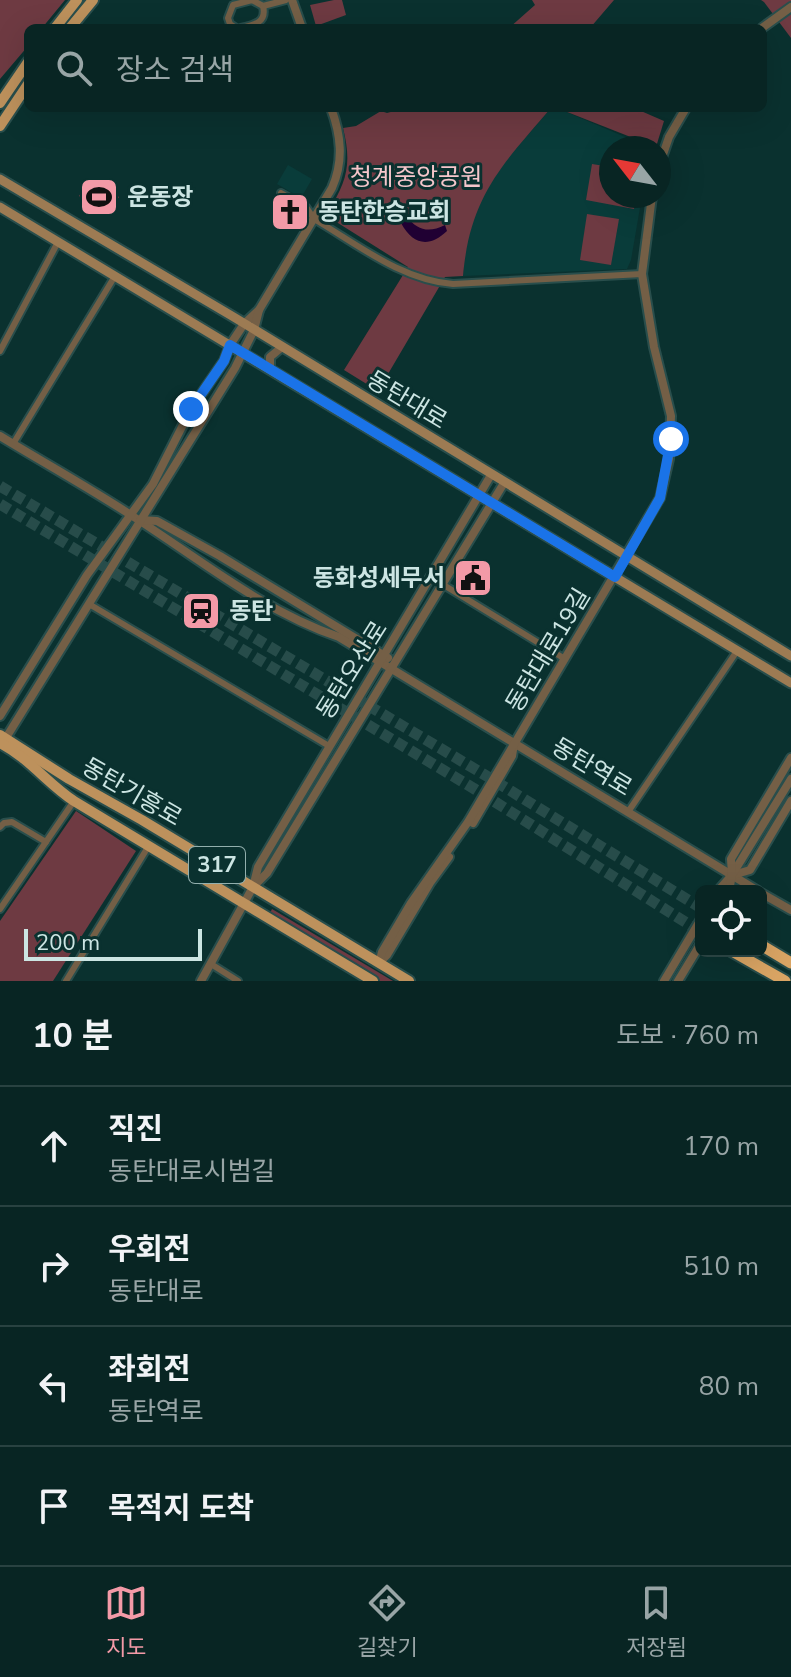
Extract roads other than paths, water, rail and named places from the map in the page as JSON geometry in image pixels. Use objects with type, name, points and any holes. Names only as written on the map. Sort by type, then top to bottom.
[{"type":"highway","points":[[767,949],[791,963]]},
{"type":"highway","points":[[743,957],[785,981]]},
{"type":"main road","points":[[58,24],[77,0]]},
{"type":"main road","points":[[73,24],[93,0]]},
{"type":"main road","points":[[0,103],[24,68]]},
{"type":"main road","points":[[0,126],[24,90]]},
{"type":"main road","name":"동탄대로","points":[[0,179],[791,656]]},
{"type":"main road","name":"동탄대로","points":[[0,207],[791,683]]},
{"type":"main road","points":[[641,593],[644,583],[658,577]]},
{"type":"main road","name":"동탄기흥로","points":[[2,741],[142,820],[409,981]]},
{"type":"main road","name":"동탄기흥로","points":[[2,741],[57,790],[372,981]]},
{"type":"street","points":[[230,24],[228,18],[233,5],[252,0],[263,6],[286,0]]},
{"type":"street","points":[[292,0],[301,24]]},
{"type":"street","points":[[253,24],[264,17],[263,6]]},
{"type":"street","points":[[767,24],[791,7]]},
{"type":"street","points":[[2,741],[17,722],[150,503],[191,409],[224,361],[244,324],[259,310],[332,188],[340,158],[340,138],[332,112]]},
{"type":"street","points":[[670,136],[684,112]]},
{"type":"street","points":[[281,193],[306,207],[314,219],[407,273],[442,283],[642,274]]},
{"type":"street","name":"동탄대로19길","points":[[379,963],[387,955],[430,883],[481,812],[512,756],[514,743],[660,498],[671,439],[669,401],[654,347],[642,274],[650,208]]},
{"type":"street","points":[[0,351],[58,242]]},
{"type":"street","points":[[13,444],[115,276]]},
{"type":"street","points":[[1,715],[87,575],[130,514],[156,485],[243,353],[259,310]]},
{"type":"street","points":[[270,369],[270,357],[282,347]]},
{"type":"street","name":"동탄역로","points":[[0,436],[307,626],[339,637],[383,659]]},
{"type":"street","name":"동탄오산로","points":[[201,981],[253,887],[258,867],[491,475]]},
{"type":"street","name":"동탄오산로","points":[[253,887],[267,873],[504,483]]},
{"type":"street","name":"동탄역로","points":[[140,520],[157,521],[220,556],[393,665],[405,676],[748,885]]},
{"type":"street","points":[[463,523],[472,524],[475,531]]},
{"type":"street","points":[[181,547],[186,538]]},
{"type":"street","points":[[442,584],[566,659]]},
{"type":"street","points":[[89,604],[329,746]]},
{"type":"street","points":[[628,812],[737,651]]},
{"type":"street","points":[[730,885],[731,859],[791,758]]},
{"type":"street","points":[[723,885],[791,779]]},
{"type":"street","name":"동탄기흥로","points":[[0,909],[74,801]]},
{"type":"street","points":[[732,875],[750,870],[791,801]]},
{"type":"street","points":[[0,827],[12,822],[46,842]]},
{"type":"street","points":[[66,981],[148,847]]},
{"type":"street","name":"동탄역로","points":[[767,896],[791,910]]},
{"type":"street","points":[[664,981],[695,929]]},
{"type":"street","points":[[678,981],[695,953]]},
{"type":"street","points":[[211,964],[238,981]]},
{"type":"tunnel","points":[[0,486],[485,775],[695,904]]},
{"type":"tunnel","points":[[0,504],[473,788],[695,928]]},
{"type":"place","name":"운동장","points":[[99,197]]},
{"type":"place","name":"동탄한승교회","points":[[290,212]]},
{"type":"place","name":"동화성세무서","points":[[473,578]]},
{"type":"place","name":"동탄","points":[[201,611]]},
{"type":"park label","name":"청계중앙공원","points":[[416,177]]}]
